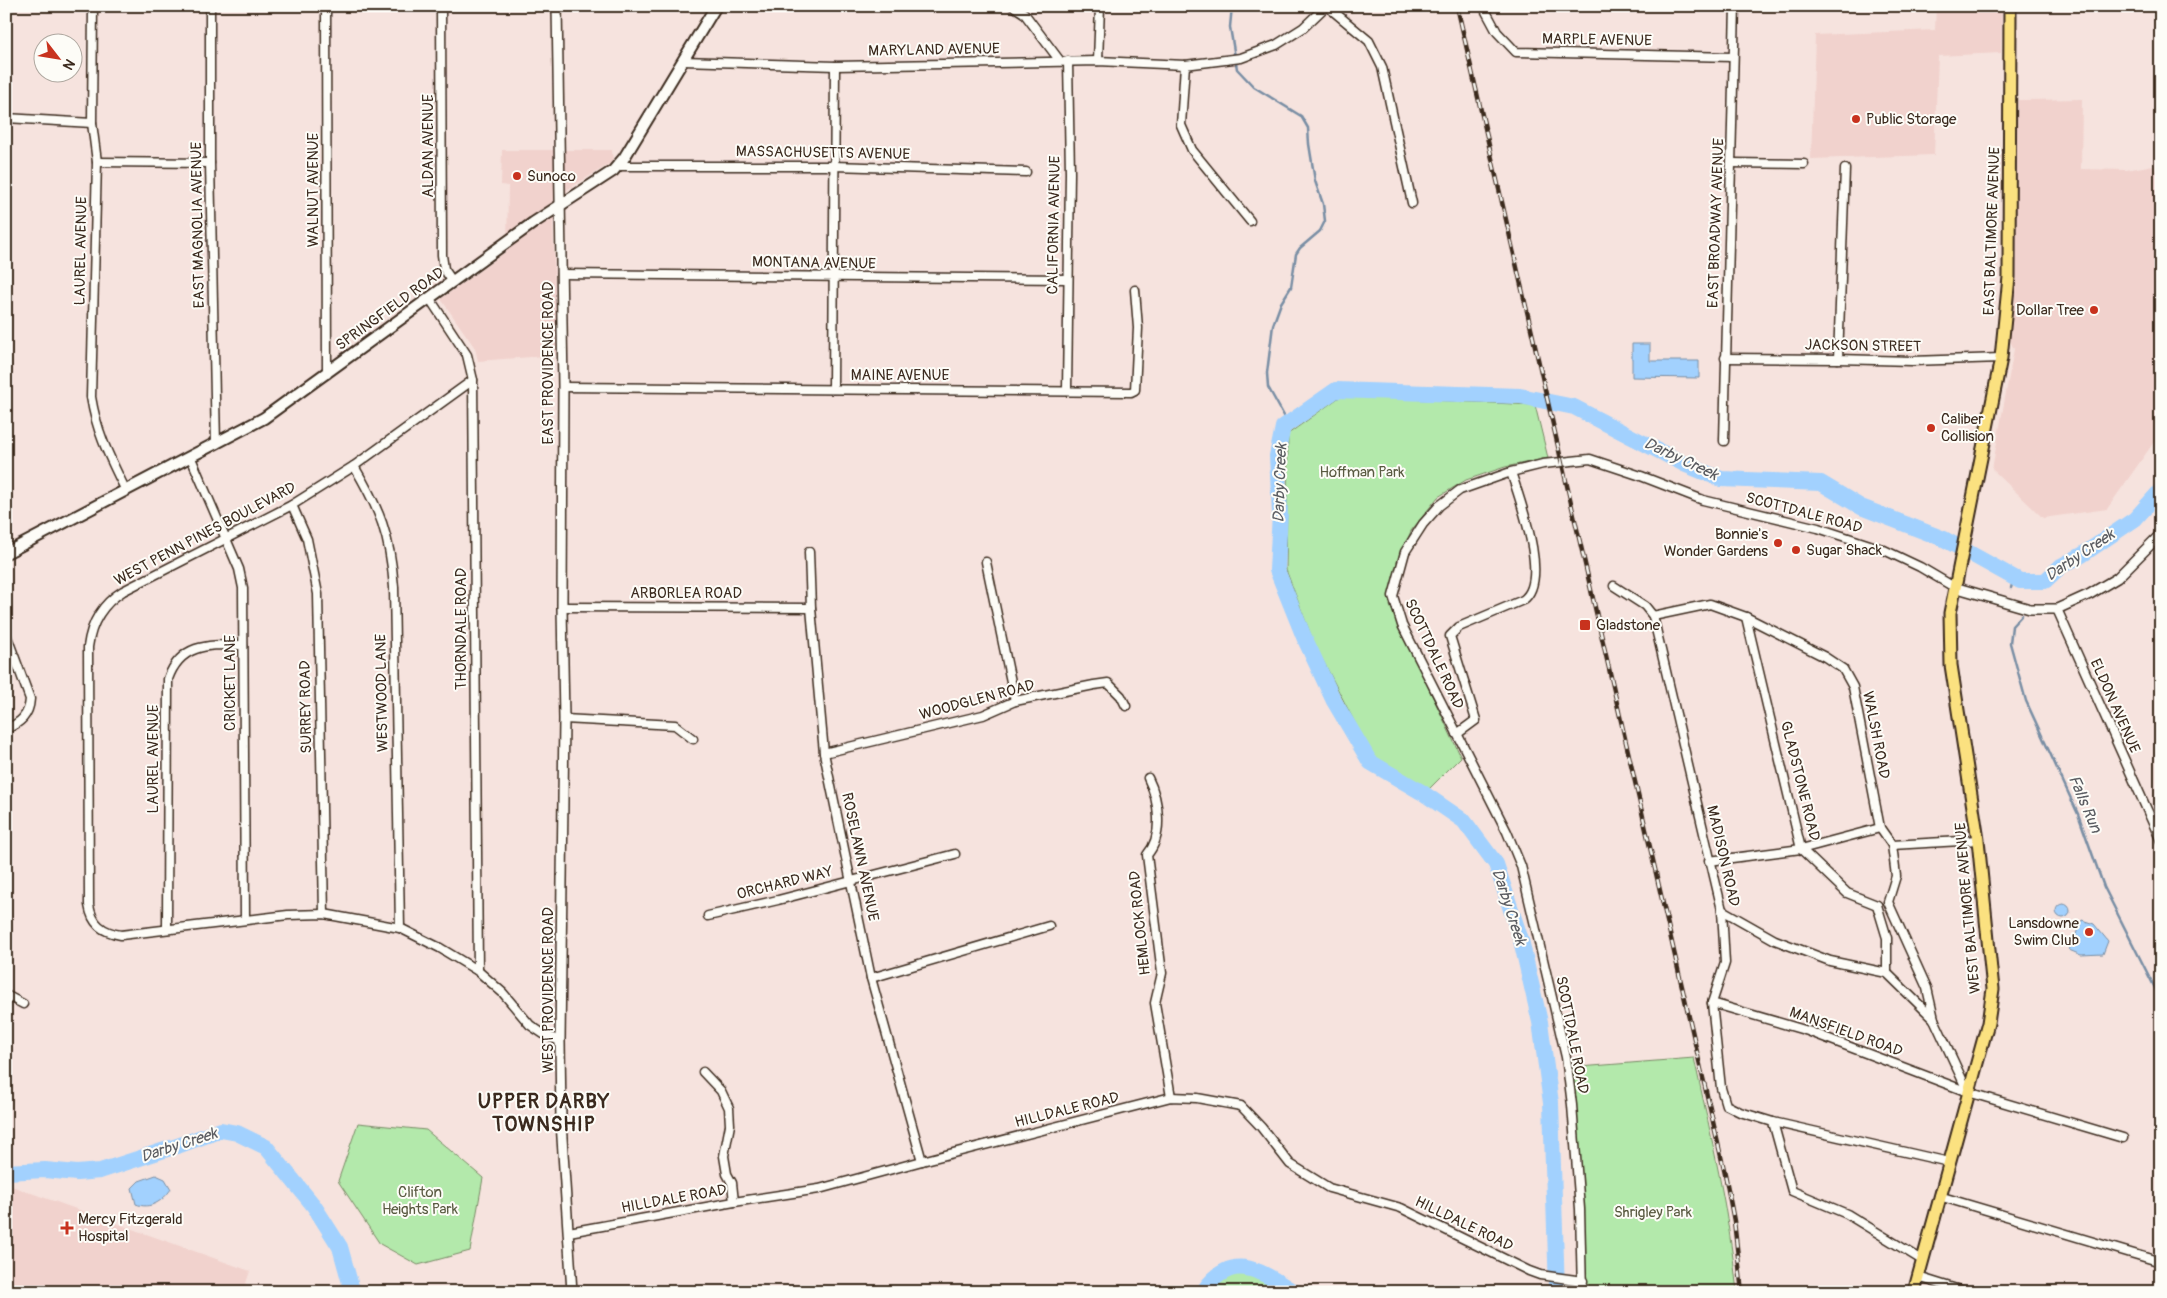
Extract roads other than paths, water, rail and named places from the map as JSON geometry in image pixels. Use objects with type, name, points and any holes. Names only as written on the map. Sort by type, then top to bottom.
[{"type":"main road","name":"SPRINGFIELD ROAD","points":[[6,553],[191,458],[264,418],[559,206],[619,166],[716,6]]},
{"type":"main road","name":"EAST BALTIMORE AVENUE","points":[[1969,514],[2001,358],[2009,277],[2010,6]]},
{"type":"main road","name":"WEST BALTIMORE AVENUE","points":[[1914,1292],[1988,1023],[1992,989],[1978,840],[1952,666],[1950,614],[1969,514]]},
{"type":"street","name":"LAUREL AVENUE","points":[[93,6],[92,123],[97,162],[91,397],[101,441],[126,491]]},
{"type":"street","name":"EAST MAGNOLIA AVENUE","points":[[210,6],[210,162],[216,444]]},
{"type":"street","name":"WALNUT AVENUE","points":[[326,6],[327,374]]},
{"type":"street","name":"ALDAN AVENUE","points":[[441,6],[442,255],[444,269],[453,282]]},
{"type":"street","name":"EAST PROVIDENCE ROAD","points":[[557,6],[563,387],[562,606],[564,719]]},
{"type":"street","points":[[1013,6],[1024,13],[1064,61]]},
{"type":"street","points":[[1098,61],[1100,6]]},
{"type":"street","points":[[1327,6],[1369,41],[1377,53],[1382,67],[1412,204]]},
{"type":"street","name":"MARYLAND AVENUE","points":[[683,61],[835,66],[1064,61],[1185,65],[1241,58],[1276,45],[1303,28],[1327,6]]},
{"type":"street","name":"MARPLE AVENUE","points":[[1483,6],[1497,32],[1516,52],[1733,57]]},
{"type":"street","name":"EAST BROADWAY AVENUE","points":[[1724,441],[1735,6]]},
{"type":"street","name":"CALIFORNIA AVENUE","points":[[1064,61],[1070,173],[1067,279],[1067,390]]},
{"type":"street","points":[[1185,65],[1181,125],[1192,150],[1250,221]]},
{"type":"street","points":[[833,389],[835,66]]},
{"type":"street","points":[[6,118],[92,123]]},
{"type":"street","points":[[97,162],[210,162]]},
{"type":"street","points":[[1732,163],[1804,164]]},
{"type":"street","name":"MASSACHUSETTS AVENUE","points":[[619,166],[834,166],[1026,172]]},
{"type":"street","points":[[1838,359],[1845,169]]},
{"type":"street","name":"MONTANA AVENUE","points":[[561,274],[1067,279]]},
{"type":"street","name":"MAINE AVENUE","points":[[563,387],[1131,392],[1135,390],[1138,328],[1135,290]]},
{"type":"street","name":"THORNDALE ROAD","points":[[430,299],[467,355],[473,380],[478,970]]},
{"type":"street","name":"JACKSON STREET","points":[[1725,358],[1912,362],[2001,358]]},
{"type":"street","name":"WEST PENN PINES BOULEVARD","points":[[473,380],[354,466],[292,505],[115,596],[96,618],[88,642],[90,913],[97,926],[112,934],[129,934],[244,919],[324,914],[400,928],[478,970],[503,993],[530,1025],[545,1035],[560,1041]]},
{"type":"street","name":"CRICKET LANE","points":[[191,458],[242,578],[246,881],[244,919]]},
{"type":"street","name":"SCOTTDALE ROAD","points":[[1582,1292],[1572,1105],[1564,1048],[1521,866],[1507,832],[1402,625],[1393,596],[1405,552],[1423,524],[1439,506],[1460,490],[1511,472],[1543,464],[1590,459],[1703,500],[1818,528],[1882,549],[1920,567],[1954,587]]},
{"type":"street","name":"WESTWOOD LANE","points":[[354,466],[382,520],[391,553],[394,587],[400,928]]},
{"type":"street","points":[[1457,734],[1476,720],[1450,636],[1459,627],[1528,596],[1533,582],[1529,528],[1511,472]]},
{"type":"street","name":"SURREY ROAD","points":[[292,505],[307,539],[318,594],[324,914]]},
{"type":"street","points":[[1954,587],[2030,609],[2057,609],[2090,594],[2117,578],[2161,534]]},
{"type":"street","name":"ROSELAWN AVENUE","points":[[809,552],[811,608],[824,754],[871,978],[922,1161]]},
{"type":"street","points":[[986,562],[1016,701]]},
{"type":"street","points":[[1614,586],[1645,606],[1653,616]]},
{"type":"street","name":"WALSH ROAD","points":[[1653,616],[1710,604],[1746,617],[1824,657],[1843,669],[1853,687],[1880,828],[1892,845],[1896,876],[1888,902]]},
{"type":"street","name":"ARBORLEA ROAD","points":[[562,606],[811,608]]},
{"type":"street","name":"ELDON AVENUE","points":[[2057,609],[2161,842]]},
{"type":"street","name":"MADISON ROAD","points":[[1653,616],[1722,910],[1725,962],[1712,1003],[1721,1088],[1726,1105],[1740,1112],[1773,1122]]},
{"type":"street","name":"GLADSTONE ROAD","points":[[1746,617],[1801,849],[1847,893],[1877,905]]},
{"type":"street","points":[[6,634],[30,700],[29,708],[23,719],[16,725],[6,729]]},
{"type":"street","name":"LAUREL AVENUE","points":[[167,929],[168,679],[171,671],[180,659],[198,648],[212,645],[243,646]]},
{"type":"street","name":"WOODGLEN ROAD","points":[[824,754],[983,715],[1016,701],[1094,684],[1108,683],[1121,696],[1126,706]]},
{"type":"street","points":[[564,719],[675,725],[693,739]]},
{"type":"street","name":"WEST PROVIDENCE ROAD","points":[[564,719],[560,1041],[562,1122],[572,1292]]},
{"type":"street","name":"HEMLOCK ROAD","points":[[1148,778],[1152,787],[1158,824],[1154,848],[1147,856],[1162,972],[1155,1003],[1171,1097]]},
{"type":"street","points":[[1709,861],[1801,849],[1880,828]]},
{"type":"street","points":[[1892,845],[1978,840]]},
{"type":"street","name":"ORCHARD WAY","points":[[708,916],[778,900],[955,854]]},
{"type":"street","points":[[1887,973],[1887,938],[1877,905],[1888,902],[1928,988],[1934,1019],[1968,1092]]},
{"type":"street","points":[[1722,910],[1776,940],[1820,958],[1887,973],[1934,1019]]},
{"type":"street","points":[[871,978],[1049,926]]},
{"type":"street","points":[[6,995],[23,1004]]},
{"type":"street","name":"MANSFIELD ROAD","points":[[1712,1003],[1808,1031],[1968,1092],[2122,1138]]},
{"type":"street","points":[[703,1072],[721,1091],[729,1108],[730,1125],[724,1156],[727,1174],[732,1183],[734,1202]]},
{"type":"street","name":"HILLDALE ROAD","points":[[569,1232],[734,1202],[820,1189],[1171,1097],[1197,1098],[1241,1106],[1261,1127],[1290,1164],[1329,1188],[1401,1208],[1529,1271],[1540,1275],[1580,1280]]},
{"type":"street","points":[[1922,1260],[1847,1214],[1792,1192],[1773,1122],[1949,1162]]},
{"type":"street","points":[[1939,1196],[2161,1262]]},
{"type":"street","points":[[1918,1277],[1966,1292]]},
{"type":"water","points":[[1632,344],[1650,344],[1650,361],[1699,361],[1699,378],[1632,377]]},
{"type":"water","points":[[2060,904],[2066,904],[2070,911],[2066,918],[2060,918],[2056,914],[2056,908]]},
{"type":"water","name":"Lansdowne Swim Club","points":[[2082,920],[2094,924],[2108,941],[2103,954],[2081,955],[2069,950]]},
{"type":"water","points":[[156,1175],[165,1179],[171,1189],[156,1203],[146,1206],[136,1204],[132,1188],[139,1181]]},
{"type":"waterway","points":[[1232,6],[1230,27],[1237,69],[1254,87],[1301,116],[1308,128],[1315,181],[1323,204],[1325,221],[1320,231],[1300,248],[1296,254],[1291,287],[1281,303],[1273,325],[1267,373],[1268,387],[1288,423]]},
{"type":"waterway","name":"Darby Creek","points":[[1557,1292],[1551,1103],[1540,1022],[1521,940],[1496,864],[1464,821],[1423,793],[1370,762],[1334,701],[1304,637],[1277,570],[1280,513],[1277,456],[1283,427],[1336,390],[1520,396],[1574,407],[1684,464],[1721,479],[1821,483],[1861,507],[1944,539],[2020,581],[2045,581],[2061,566],[2082,555],[2135,519],[2161,490]]},
{"type":"waterway","points":[[2011,588],[2014,577]]},
{"type":"waterway","name":"Falls Run","points":[[2022,615],[2012,626],[2010,643],[2026,701],[2078,814],[2104,887],[2161,1000]]},
{"type":"waterway","name":"Darby Creek","points":[[6,1172],[45,1170],[77,1173],[100,1171],[221,1130],[237,1133],[266,1147],[314,1206],[340,1247],[352,1290],[357,1292]]},
{"type":"waterway","name":"Darby Creek","points":[[1203,1292],[1214,1279],[1225,1271],[1235,1268],[1257,1271],[1294,1292]]},
{"type":"railway","points":[[1457,6],[1725,1174],[1734,1221],[1742,1292]]},
{"type":"place","name":"Public Storage","points":[[1856,119]]},
{"type":"place","name":"Sunoco","points":[[517,176]]},
{"type":"place","name":"Dollar Tree","points":[[2094,310]]},
{"type":"place","name":"Caliber Collision","points":[[1931,428]]},
{"type":"place","name":"Bonnie's Wonder Gardens","points":[[1778,543]]},
{"type":"place","name":"Sugar Shack","points":[[1796,550]]},
{"type":"place","name":"Gladstone","points":[[1585,625]]},
{"type":"place","name":"Lansdowne Swim Club","points":[[2089,932]]},
{"type":"place","name":"Mercy Fitzgerald Hospital","points":[[67,1228]]},
{"type":"district","name":"UPPER DARBY TOWNSHIP","points":[[544,1112]]},
{"type":"park label","name":"Hoffman Park","points":[[1362,472]]},
{"type":"park label","name":"Clifton Heights Park","points":[[420,1200]]},
{"type":"park label","name":"Shrigley Park","points":[[1653,1212]]}]
